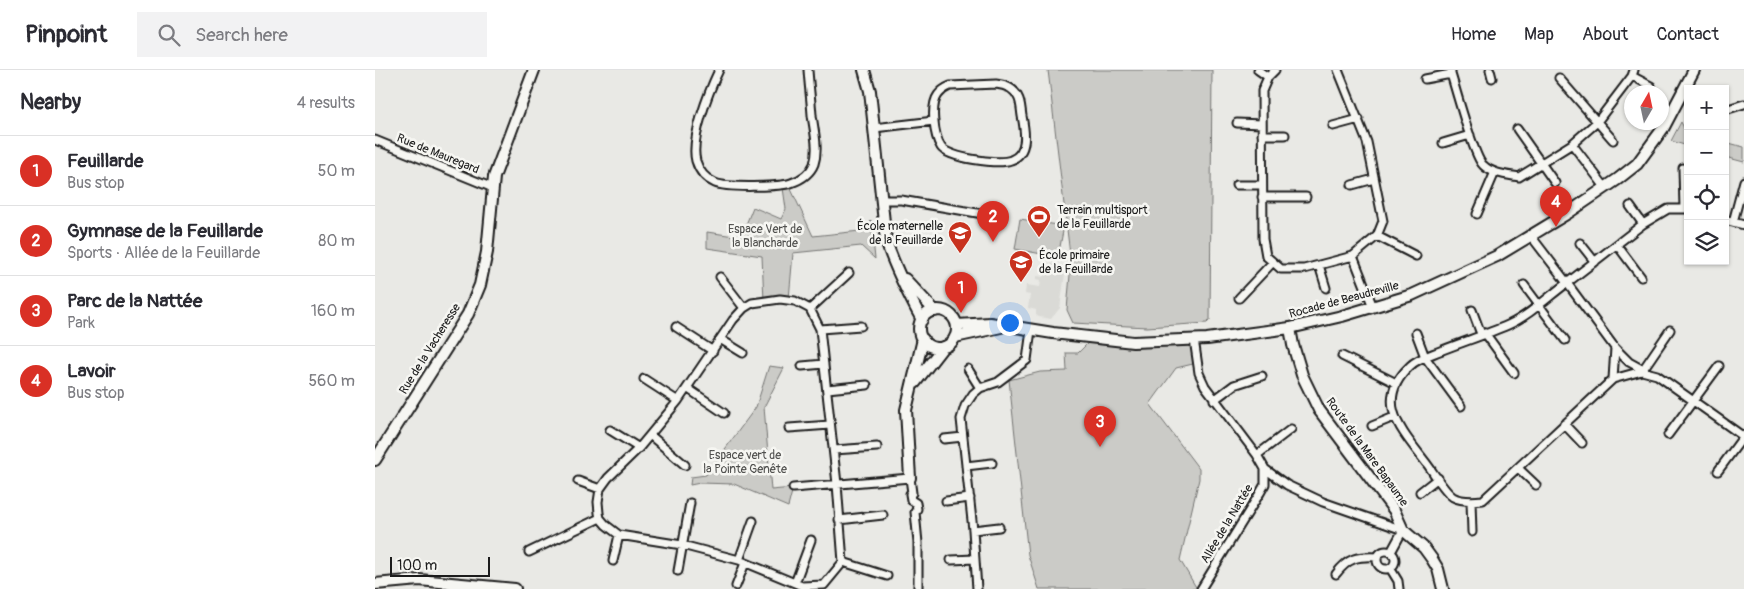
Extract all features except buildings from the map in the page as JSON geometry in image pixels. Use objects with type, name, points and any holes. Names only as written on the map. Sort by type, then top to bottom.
[{"type":"street","name":"Rue de la Vacheresse","points":[[375,460],[467,314],[480,285],[487,252],[494,177],[534,70]]},
{"type":"street","points":[[719,70],[703,110],[695,152],[700,170],[705,177],[715,183],[731,186],[788,184],[807,174],[813,166],[816,145],[808,70]]},
{"type":"street","points":[[865,70],[870,91],[886,241],[897,270],[922,320]]},
{"type":"street","points":[[870,91],[873,70]]},
{"type":"street","points":[[1258,70],[1268,77]]},
{"type":"street","points":[[1275,70],[1268,77],[1262,91],[1263,239],[1266,256],[1281,269],[1304,269],[1353,256],[1377,236],[1383,221],[1367,142],[1338,70]]},
{"type":"street","points":[[1489,70],[1492,78]]},
{"type":"street","name":"Rocade de Beaudreville","points":[[957,325],[990,323],[1031,330],[1133,342],[1245,335],[1290,328],[1373,308],[1431,286],[1497,256],[1531,236],[1637,164],[1664,128],[1694,70]]},
{"type":"street","points":[[1425,79],[1451,72],[1470,135],[1482,164],[1495,172],[1519,177],[1573,144],[1597,122],[1633,73],[1650,85]]},
{"type":"street","points":[[1559,78],[1613,140]]},
{"type":"street","points":[[1003,84],[1019,97],[1025,139],[1017,156],[1002,162],[954,155],[941,148],[934,121],[936,97],[945,89],[956,85],[1003,84]]},
{"type":"street","points":[[1729,109],[1744,104]]},
{"type":"street","points":[[1333,126],[1359,119]]},
{"type":"street","points":[[874,128],[934,121]]},
{"type":"street","points":[[1237,123],[1262,124]]},
{"type":"street","points":[[1517,129],[1555,183]]},
{"type":"street","points":[[1262,134],[1285,135]]},
{"type":"street","points":[[1443,142],[1470,135]]},
{"type":"street","name":"Rue de Mauregard","points":[[375,140],[493,188]]},
{"type":"street","points":[[1573,144],[1605,187]]},
{"type":"street","points":[[1683,168],[1684,182]]},
{"type":"street","points":[[1477,214],[1495,172]]},
{"type":"street","points":[[1352,185],[1374,179]]},
{"type":"street","points":[[1733,222],[1744,181]]},
{"type":"street","points":[[1236,185],[1262,185]]},
{"type":"street","points":[[1262,197],[1306,197]]},
{"type":"street","points":[[881,200],[901,200],[983,214]]},
{"type":"street","points":[[1630,206],[1643,224]]},
{"type":"street","points":[[1684,209],[1668,209],[1643,224],[1538,306],[1508,324],[1412,364],[1396,383],[1393,397],[1394,417],[1411,443],[1453,497],[1471,501],[1483,500],[1613,379],[1642,372],[1657,374],[1744,437],[1718,471]]},
{"type":"street","points":[[1729,221],[1744,225]]},
{"type":"street","points":[[1377,236],[1416,256]]},
{"type":"street","points":[[1531,236],[1615,348],[1642,372]]},
{"type":"street","points":[[1580,243],[1595,262]]},
{"type":"street","points":[[1617,245],[1641,277]]},
{"type":"street","points":[[1353,256],[1373,308]]},
{"type":"street","points":[[1239,298],[1273,262]]},
{"type":"street","points":[[1319,265],[1326,288]]},
{"type":"street","points":[[897,270],[935,311]]},
{"type":"street","points":[[811,309],[849,273]]},
{"type":"street","points":[[720,277],[744,308]]},
{"type":"street","points":[[1524,285],[1565,340]]},
{"type":"street","points":[[789,299],[811,309],[820,329],[825,364],[843,562],[825,587],[802,588],[795,583],[742,561],[682,545],[619,535],[606,525],[600,518],[598,502],[600,489],[608,478],[639,448],[678,401],[720,339],[744,308],[752,303],[789,299]]},
{"type":"street","points":[[1472,310],[1483,334],[1514,373]]},
{"type":"street","points":[[918,589],[918,542],[915,512],[917,509],[916,503],[911,500],[910,494],[912,493],[906,410],[923,340],[920,330],[922,320],[935,311],[941,311],[951,316],[957,325],[955,337],[948,345],[932,347],[923,340]]},
{"type":"street","points":[[820,329],[861,326]]},
{"type":"street","name":"Rocade de Beaudreville","points":[[955,337],[1004,326]]},
{"type":"street","points":[[675,327],[713,351]]},
{"type":"street","name":"Route de la Mare Bapaume","points":[[1290,328],[1302,375],[1319,410],[1394,510],[1403,530],[1424,548],[1432,559],[1442,585]]},
{"type":"street","points":[[977,589],[973,530],[961,418],[965,406],[973,394],[980,388],[998,382],[1027,360],[1031,330]]},
{"type":"street","points":[[1642,372],[1670,330]]},
{"type":"street","points":[[1415,333],[1425,357],[1461,406]]},
{"type":"street","points":[[720,339],[743,354]]},
{"type":"street","points":[[1195,339],[1199,373],[1205,386],[1265,468],[1287,485],[1323,502],[1403,530],[1391,552]]},
{"type":"street","points":[[913,386],[943,347]]},
{"type":"street","points":[[1613,379],[1615,348]]},
{"type":"street","points":[[1342,356],[1396,383]]},
{"type":"street","points":[[802,366],[825,364]]},
{"type":"street","points":[[1668,435],[1719,366]]},
{"type":"street","points":[[968,369],[980,388]]},
{"type":"street","points":[[1214,400],[1234,385],[1262,376]]},
{"type":"street","points":[[644,379],[678,401]]},
{"type":"street","points":[[827,389],[867,385]]},
{"type":"street","points":[[687,388],[724,413]]},
{"type":"street","points":[[1372,426],[1394,417]]},
{"type":"street","points":[[1564,424],[1582,443]]},
{"type":"street","points":[[789,428],[830,425]]},
{"type":"street","points":[[1257,455],[1291,429]]},
{"type":"street","points":[[610,430],[639,448]]},
{"type":"street","points":[[650,435],[685,465]]},
{"type":"street","points":[[944,439],[963,436]]},
{"type":"street","points":[[834,450],[877,447]]},
{"type":"street","points":[[967,466],[992,463]]},
{"type":"street","name":"Allée de la Nattée","points":[[1201,589],[1265,484],[1265,468]]},
{"type":"street","points":[[1518,468],[1536,485]]},
{"type":"street","points":[[793,488],[910,478]]},
{"type":"street","points":[[1419,492],[1438,478]]},
{"type":"street","points":[[578,481],[600,489]]},
{"type":"street","points":[[946,502],[970,498]]},
{"type":"street","points":[[1471,501],[1472,532]]},
{"type":"street","points":[[678,571],[690,503]]},
{"type":"street","points":[[839,520],[883,515]]},
{"type":"street","points":[[529,552],[600,518]]},
{"type":"street","points":[[736,586],[753,521]]},
{"type":"street","points":[[973,530],[999,527]]},
{"type":"street","points":[[613,560],[619,535]]},
{"type":"street","points":[[795,583],[811,540]]},
{"type":"street","points":[[1377,557],[1382,551],[1391,552]]},
{"type":"street","points":[[1377,557],[1379,566],[1384,569],[1390,568],[1395,560],[1391,552]]},
{"type":"street","points":[[1337,574],[1343,564],[1353,559],[1361,556],[1377,557]]},
{"type":"street","points":[[951,560],[975,559]]},
{"type":"street","points":[[843,562],[887,576]]},
{"type":"street","points":[[1390,568],[1398,580],[1399,589]]},
{"type":"street","points":[[375,584],[419,580],[515,589]]},
{"type":"street","points":[[386,589],[417,585],[471,585]]},
{"type":"shaded area","points":[[1047,263],[1066,267],[1060,308],[1051,319],[1039,317],[1036,315],[1036,310],[1028,308],[1030,295],[1025,294],[1026,285],[1040,287],[1041,280],[1037,279],[1037,276],[1044,277]]},
{"type":"green space","points":[[1048,70],[1212,70],[1210,320],[1207,323],[1147,327],[1073,323],[1067,310],[1071,263]]},
{"type":"green space","points":[[1681,122],[1684,128],[1684,145],[1671,141]]},
{"type":"green space","points":[[1729,143],[1744,147],[1744,162],[1729,158]]},
{"type":"green space","name":"Espace Vert de la Blancharde","points":[[790,187],[813,236],[860,231],[871,220],[875,259],[861,246],[793,253],[789,299],[764,301],[762,256],[707,248],[707,232],[741,237],[753,207],[781,219],[786,209],[783,188]]},
{"type":"green space","name":"Terrain multisport de la Feuillarde","points":[[1020,219],[1064,226],[1058,257],[1015,249]]},
{"type":"green space","points":[[1093,338],[1194,339],[1197,363],[1176,368],[1150,404],[1199,469],[1199,479],[1180,560],[1197,589],[1039,589],[1028,555],[1009,380],[1040,372],[1067,371],[1066,353],[1078,353]]},
{"type":"green space","name":"Espace vert de la Pointe Genête","points":[[769,366],[784,368],[764,407],[771,490],[793,488],[788,507],[734,484],[700,483],[690,485],[691,477],[706,475],[756,407]]},
{"type":"place","name":"Lavoir","points":[[1556,227]]},
{"type":"place","name":"Terrain multisport de la Feuillarde","points":[[1039,238]]},
{"type":"place","name":"Gymnase de la Feuillarde","points":[[993,242]]},
{"type":"place","name":"École maternelle de la Feuillarde","points":[[960,254]]},
{"type":"place","name":"École primaire de la Feuillarde","points":[[1021,283]]},
{"type":"place","name":"Feuillarde","points":[[961,313]]},
{"type":"place","name":"Parc de la Nattée","points":[[1100,447]]}]
